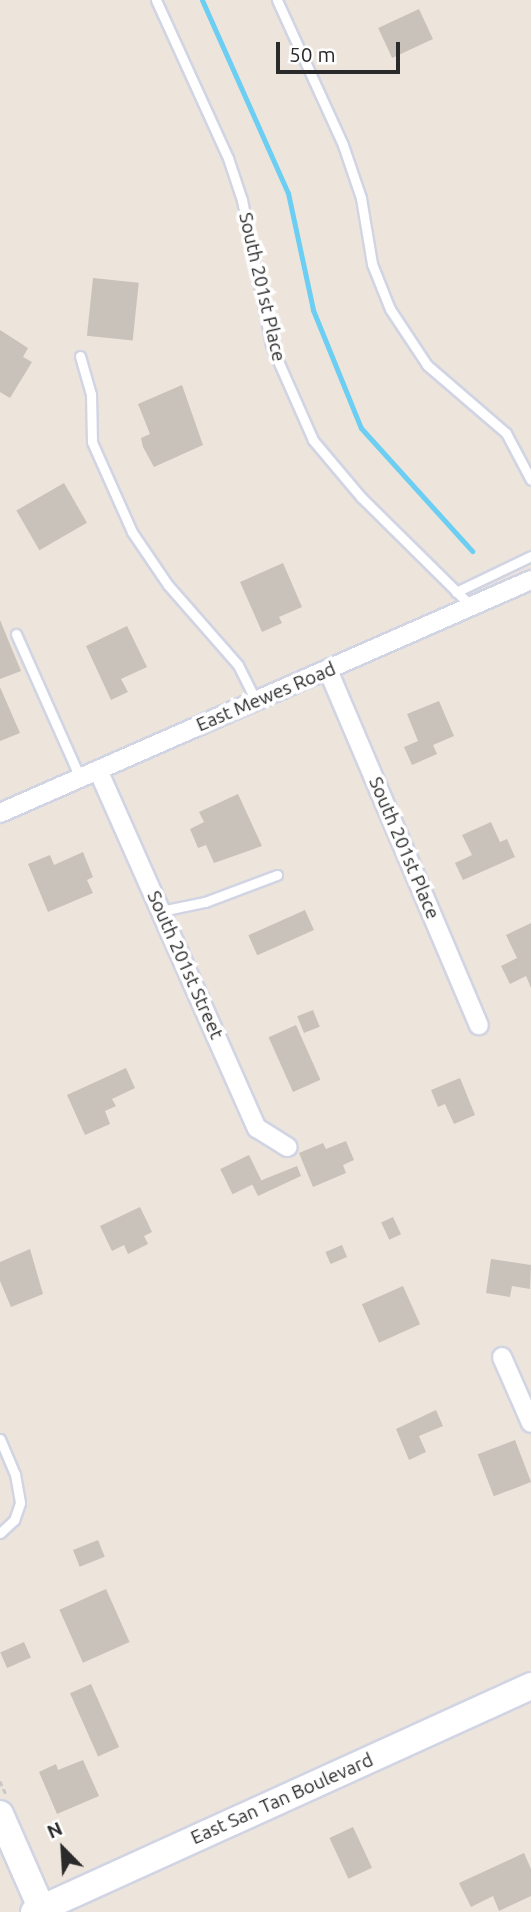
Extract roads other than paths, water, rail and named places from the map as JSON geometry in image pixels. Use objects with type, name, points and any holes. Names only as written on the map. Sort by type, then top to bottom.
[{"type":"street","name":"East Mewes Road","points":[[0,813],[531,580]]},
{"type":"street","name":"South 201st Place","points":[[328,670],[479,1025]]},
{"type":"street","name":"South 201st Street","points":[[98,770],[257,1128],[287,1147]]},
{"type":"street","points":[[502,1357],[531,1423]]},
{"type":"street","name":"East San Tan Boulevard","points":[[40,1911],[531,1686]]},
{"type":"street","points":[[0,1814],[40,1911]]},
{"type":"lane","name":"South 201st Place","points":[[156,0],[228,158],[242,200],[271,345],[313,440],[361,497],[471,607]]},
{"type":"lane","points":[[277,0],[343,145],[361,198],[372,264],[390,309],[427,365],[506,433],[531,480]]},
{"type":"lane","points":[[80,356],[91,394],[92,442],[132,532],[169,585],[238,665],[256,701]]},
{"type":"lane","points":[[456,592],[531,556]]},
{"type":"lane","points":[[16,634],[80,778]]},
{"type":"lane","points":[[161,911],[205,902],[277,875]]},
{"type":"lane","points":[[0,1439],[15,1474],[20,1503],[14,1520],[0,1533]]},
{"type":"waterway","points":[[202,0],[288,193],[313,310],[361,428],[472,551]]}]
